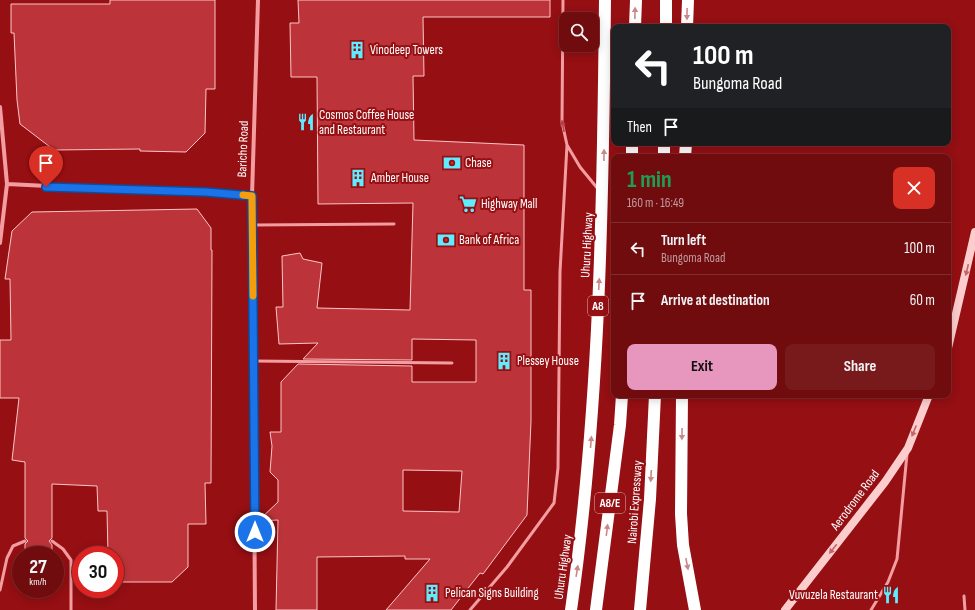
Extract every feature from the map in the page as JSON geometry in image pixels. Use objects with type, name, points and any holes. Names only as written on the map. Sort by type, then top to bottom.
[{"type":"highway","name":"Uhuru Highway","points":[[571,610],[584,513],[591,436],[604,195],[605,0]]},
{"type":"highway","points":[[635,24],[636,0]]},
{"type":"highway","points":[[666,0],[666,24]]},
{"type":"highway","points":[[687,24],[688,0]]},
{"type":"highway","name":"Nairobi Expressway","points":[[596,610],[620,425],[622,398]]},
{"type":"highway","name":"Nairobi Expressway","points":[[640,610],[650,500],[655,398]]},
{"type":"highway","points":[[682,398],[680,514],[683,545],[695,610]]},
{"type":"main road","points":[[951,335],[975,232]]},
{"type":"main road","name":"Aerodrome Road","points":[[786,610],[885,482],[908,448],[928,398]]},
{"type":"street","name":"Baricho Road","points":[[255,610],[252,196],[258,0]]},
{"type":"street","points":[[0,107],[7,184],[0,243]]},
{"type":"street","points":[[7,184],[252,196]]},
{"type":"lane","points":[[470,610],[507,567],[554,503],[558,468],[560,272],[567,145],[562,122],[562,0]]},
{"type":"lane","points":[[567,145],[580,167],[604,195]]},
{"type":"lane","points":[[252,225],[394,224]]},
{"type":"lane","points":[[253,361],[452,363]]},
{"type":"lane","points":[[871,610],[888,582],[898,559],[908,448]]},
{"type":"lane","points":[[0,590],[7,558],[13,546],[25,541]]},
{"type":"lane","points":[[52,541],[63,549],[71,560],[71,610]]},
{"type":"lane","points":[[964,596],[965,610]]},
{"type":"building","points":[[110,0],[215,0],[215,89],[206,89],[205,133],[186,152],[140,151],[140,149],[54,150],[20,124],[17,100],[14,33],[11,33],[11,4],[110,4]]},
{"type":"building","points":[[298,0],[550,0],[550,17],[423,17],[424,76],[413,76],[414,140],[524,145],[524,290],[531,290],[531,421],[527,515],[483,574],[480,573],[451,610],[386,610],[430,559],[405,559],[405,556],[317,557],[317,610],[276,610],[278,520],[258,521],[278,502],[278,480],[270,472],[272,446],[270,432],[281,432],[281,382],[298,364],[412,366],[412,382],[476,382],[476,340],[412,339],[412,360],[303,359],[318,343],[279,344],[276,307],[283,307],[282,256],[300,253],[303,259],[322,263],[317,308],[410,310],[413,203],[318,204],[317,77],[291,77],[290,23],[299,23]],"holes":[[[403,470],[462,471],[459,512],[403,511]]]},
{"type":"building","points":[[197,209],[211,228],[211,483],[205,483],[206,524],[188,524],[188,567],[172,582],[124,582],[124,546],[108,546],[107,511],[98,511],[97,486],[52,484],[52,538],[49,541],[52,546],[25,546],[28,541],[25,538],[25,462],[12,460],[19,398],[0,398],[0,340],[11,340],[10,279],[5,279],[12,231],[32,212]]},
{"type":"slow traffic","points":[[243,195],[252,196],[253,296]]},
{"type":"place","name":"Vinodeep Towers","points":[[357,50]]},
{"type":"place","name":"Cosmos Coffee House and Restaurant","points":[[306,122]]},
{"type":"place","name":"Chase","points":[[452,163]]},
{"type":"place","name":"Amber House","points":[[358,178]]},
{"type":"place","name":"Highway Mall","points":[[468,204]]},
{"type":"place","name":"Bank of Africa","points":[[446,240]]},
{"type":"place","name":"Plessey House","points":[[504,361]]},
{"type":"place","name":"Pelican Signs Building","points":[[432,593]]},
{"type":"place","name":"Vuvuzela Restaurant","points":[[891,595]]},
{"type":"route","points":[[46,187],[206,192],[252,196],[255,532]]}]
